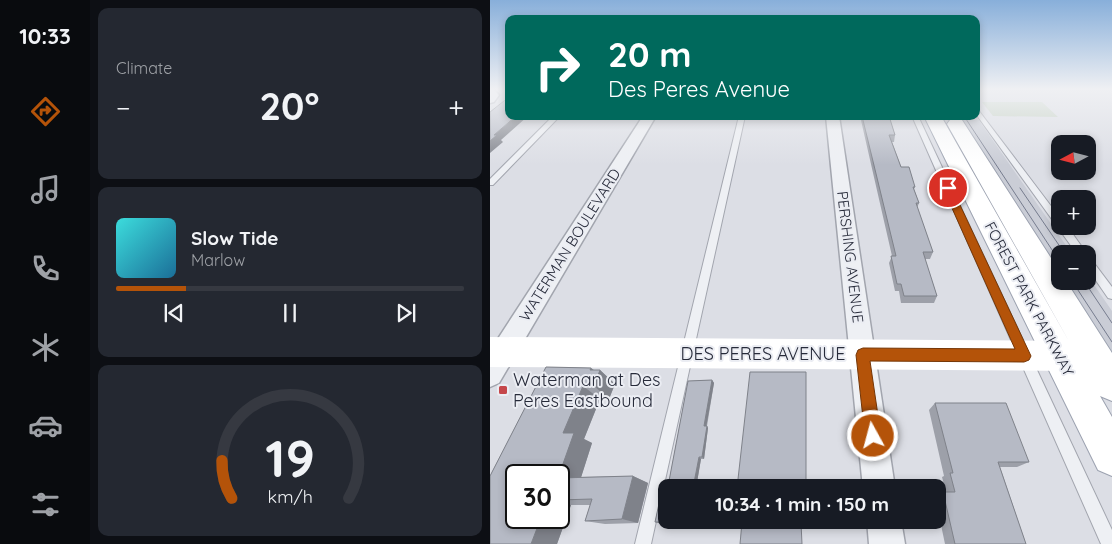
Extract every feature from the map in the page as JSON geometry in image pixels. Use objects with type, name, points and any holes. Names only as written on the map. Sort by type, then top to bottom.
[{"type":"main road","name":"FOREST PARK PARKWAY","points":[[934,120],[1112,456]]},
{"type":"main road","name":"FOREST PARK PARKWAY","points":[[953,120],[1104,370]]},
{"type":"main road","name":"DES PERES AVENUE","points":[[495,359],[689,353],[1059,356],[1104,370]]},
{"type":"street","name":"WATERMAN BOULEVARD","points":[[495,359],[647,120]]},
{"type":"street","name":"PERSHING AVENUE","points":[[833,120],[879,479]]},
{"type":"street","points":[[885,529],[886,544]]},
{"type":"lane","points":[[980,114],[1051,211]]},
{"type":"lane","points":[[490,183],[553,120]]},
{"type":"lane","points":[[643,544],[689,353],[741,120]]},
{"type":"lane","points":[[917,120],[1110,544]]},
{"type":"lane","points":[[1096,273],[1112,295]]},
{"type":"shaded area","points":[[963,120],[979,120],[1051,224],[1051,235],[1059,235],[1066,245],[1051,245],[1051,258]]},
{"type":"shaded area","points":[[1096,288],[1112,311],[1112,354],[1072,290],[1096,290]]},
{"type":"green space","points":[[992,114],[1055,114],[1058,117],[993,116]]},
{"type":"building","points":[[490,114],[505,114],[505,120],[511,120],[490,141]]},
{"type":"building","points":[[863,120],[890,120],[895,135],[889,135],[901,167],[909,167],[919,203],[916,203],[933,252],[923,252],[937,296],[904,296],[901,284],[897,284],[891,256],[896,256]]},
{"type":"building","points":[[546,367],[600,370],[594,386],[583,386],[563,433],[574,433],[563,464],[505,464],[505,529],[537,529],[531,544],[490,544],[490,476]]},
{"type":"building","points":[[750,372],[806,372],[806,479],[738,479]]},
{"type":"building","points":[[712,380],[704,426],[707,426],[702,457],[699,457],[695,479],[669,479],[688,381]]},
{"type":"building","points":[[935,403],[1006,403],[1029,462],[998,462],[1026,544],[955,544],[946,505],[946,492],[955,492],[950,473],[953,473]]},
{"type":"building","points":[[633,476],[622,519],[585,521],[592,499],[570,500],[570,478]]},
{"type":"building","points":[[658,508],[658,522],[655,522]]},
{"type":"building","points":[[741,529],[801,529],[802,544],[740,544]]},
{"type":"tram line","points":[[967,120],[1051,248]]},
{"type":"tram line","points":[[1020,188],[1059,245]]},
{"type":"tram line","points":[[1078,290],[1112,342]]},
{"type":"tram line","points":[[1090,290],[1112,323]]},
{"type":"place","name":"Waterman at Des Peres Eastbound","points":[[503,390]]},
{"type":"route","points":[[873,436],[863,355],[1024,356],[948,188]]}]
